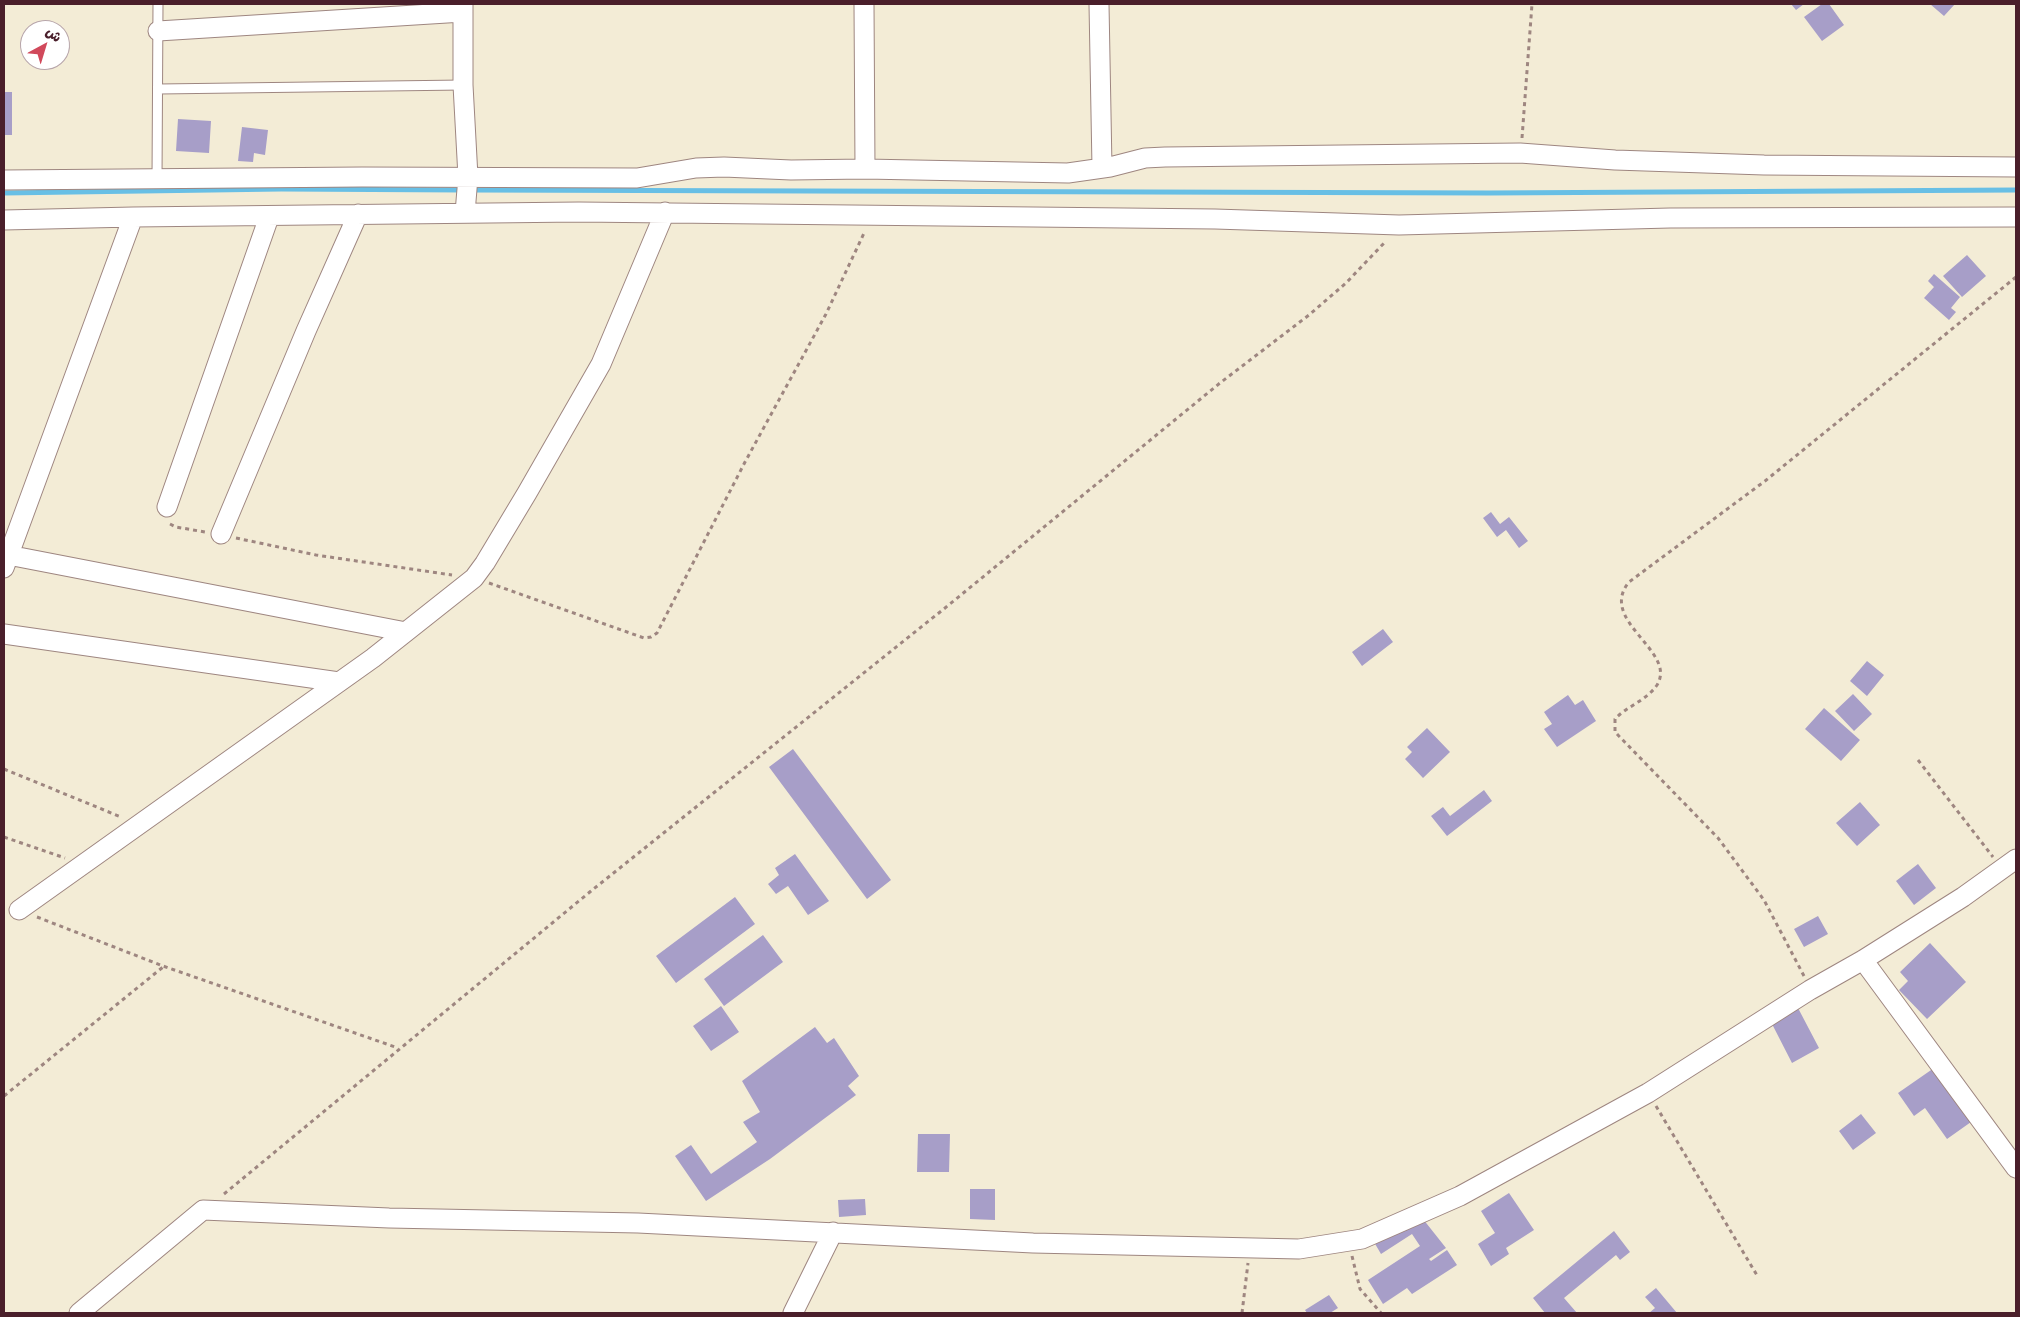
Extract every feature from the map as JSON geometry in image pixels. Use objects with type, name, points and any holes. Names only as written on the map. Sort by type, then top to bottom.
[{"type":"street","points":[[864,4],[865,169]]},
{"type":"street","points":[[1099,4],[1102,168]]},
{"type":"street","points":[[158,31],[463,8],[463,85],[468,181],[466,209]]},
{"type":"street","points":[[4,180],[468,181],[637,178],[696,168],[724,167],[791,170],[865,169],[1068,173],[1102,168],[1146,158],[1165,157],[1520,153],[1615,160],[2016,168]]},
{"type":"street","points":[[4,220],[133,216],[358,214],[466,209],[871,216],[1215,219],[1399,225],[1670,218],[2016,217]]},
{"type":"street","points":[[19,910],[339,682],[474,578],[527,493],[601,364],[665,212]]},
{"type":"street","points":[[221,534],[291,365],[358,214]]},
{"type":"street","points":[[133,216],[6,562],[406,632]]},
{"type":"street","points":[[167,507],[269,216]]},
{"type":"street","points":[[4,634],[339,682]]},
{"type":"street","points":[[79,1313],[204,1210],[389,1218],[638,1223],[833,1232],[924,1239],[1250,1248],[1299,1249],[1362,1239],[1460,1196],[1648,1093],[1810,990],[1863,960],[2009,864]]},
{"type":"street","points":[[1863,960],[2016,1168]]},
{"type":"street","points":[[793,1313],[833,1232]]},
{"type":"lane","points":[[158,4],[158,180]]},
{"type":"lane","points":[[159,88],[463,85]]},
{"type":"path","points":[[1520,153],[1532,4]]},
{"type":"path","points":[[167,507],[167,520],[176,527],[221,534],[316,555],[474,578],[644,638],[657,633],[745,462],[826,314],[871,216]]},
{"type":"path","points":[[204,1210],[598,884],[945,608],[1220,383],[1309,315],[1372,258],[1399,225]]},
{"type":"path","points":[[1810,990],[1764,900],[1737,862],[1706,823],[1615,732],[1615,719],[1649,694],[1658,684],[1660,675],[1655,656],[1627,620],[1620,602],[1620,596],[1629,582],[1765,481],[2016,277]]},
{"type":"path","points":[[1918,760],[2009,864]]},
{"type":"path","points":[[4,769],[139,825]]},
{"type":"path","points":[[4,837],[84,864]]},
{"type":"path","points":[[19,910],[164,966],[398,1048]]},
{"type":"path","points":[[4,1096],[164,966]]},
{"type":"path","points":[[1648,1093],[1758,1277]]},
{"type":"path","points":[[1348,1241],[1360,1289],[1381,1313]]},
{"type":"path","points":[[1242,1313],[1250,1248]]},
{"type":"building","points":[[1791,4],[1804,4],[1796,10]]},
{"type":"building","points":[[1822,4],[1829,4],[1844,25],[1822,41],[1804,17]]},
{"type":"building","points":[[1930,4],[1955,4],[1944,16]]},
{"type":"building","points":[[4,92],[12,92],[12,135],[4,135]]},
{"type":"building","points":[[178,119],[211,121],[209,153],[176,151]]},
{"type":"building","points":[[242,127],[268,130],[265,155],[254,153],[253,162],[238,161]]},
{"type":"building","points":[[1967,255],[1986,276],[1962,297],[1943,276]]},
{"type":"building","points":[[1934,274],[1960,297],[1951,308],[1956,312],[1949,320],[1924,298],[1934,287],[1928,281]]},
{"type":"building","points":[[1491,512],[1500,524],[1509,517],[1528,541],[1519,548],[1506,530],[1497,537],[1483,518]]},
{"type":"building","points":[[1383,629],[1393,642],[1362,666],[1352,652]]},
{"type":"building","points":[[1867,661],[1884,675],[1867,696],[1850,681]]},
{"type":"building","points":[[1853,694],[1872,714],[1854,731],[1835,711]]},
{"type":"building","points":[[1568,695],[1575,705],[1583,700],[1596,721],[1557,747],[1544,729],[1552,724],[1544,712]]},
{"type":"building","points":[[1824,708],[1860,740],[1841,761],[1805,729]]},
{"type":"building","points":[[1427,728],[1450,752],[1423,778],[1405,759],[1412,752],[1407,747]]},
{"type":"building","points":[[793,749],[891,880],[867,899],[769,767]]},
{"type":"building","points":[[1484,790],[1492,801],[1447,836],[1431,816],[1443,807],[1450,816]]},
{"type":"building","points":[[1860,802],[1880,825],[1857,846],[1836,823]]},
{"type":"building","points":[[795,854],[829,901],[808,915],[788,886],[776,894],[768,884],[779,875],[775,868]]},
{"type":"building","points":[[1918,864],[1936,888],[1914,905],[1896,881]]},
{"type":"building","points":[[735,897],[755,924],[676,983],[656,956]]},
{"type":"building","points":[[1818,916],[1828,934],[1804,947],[1794,929]]},
{"type":"building","points":[[763,935],[783,962],[724,1006],[704,979]]},
{"type":"building","points":[[1930,943],[1966,982],[1927,1019],[1899,990],[1908,981],[1900,972]]},
{"type":"building","points":[[721,1006],[739,1032],[711,1051],[693,1026]]},
{"type":"building","points":[[1798,1008],[1819,1048],[1792,1063],[1771,1022]]},
{"type":"building","points":[[815,1027],[827,1043],[834,1038],[859,1076],[848,1086],[856,1095],[770,1159],[706,1201],[675,1156],[691,1145],[711,1174],[757,1142],[743,1122],[760,1112],[742,1081]]},
{"type":"building","points":[[1934,1068],[1971,1122],[1947,1139],[1925,1108],[1914,1116],[1898,1093]]},
{"type":"building","points":[[1861,1114],[1876,1133],[1853,1150],[1839,1131]]},
{"type":"building","points":[[918,1134],[950,1134],[949,1172],[917,1172]]},
{"type":"building","points":[[970,1189],[995,1189],[995,1220],[970,1219]]},
{"type":"building","points":[[1509,1193],[1534,1230],[1506,1248],[1509,1254],[1491,1266],[1478,1244],[1495,1233],[1481,1211]]},
{"type":"building","points":[[865,1199],[866,1215],[839,1217],[838,1200]]},
{"type":"building","points":[[1423,1219],[1446,1248],[1429,1259],[1431,1261],[1447,1250],[1457,1265],[1412,1294],[1407,1288],[1383,1304],[1368,1280],[1420,1246],[1412,1234],[1381,1254],[1374,1242]]},
{"type":"building","points":[[1614,1231],[1630,1252],[1620,1260],[1616,1255],[1564,1298],[1577,1313],[1545,1313],[1533,1298]]},
{"type":"building","points":[[1656,1288],[1677,1313],[1649,1313],[1655,1308],[1645,1297]]},
{"type":"building","points":[[1329,1295],[1338,1308],[1330,1313],[1307,1313],[1305,1310]]},
{"type":"waterway","points":[[4,193],[281,189],[463,190]]},
{"type":"waterway","points":[[472,190],[1489,193],[2016,190]]}]
